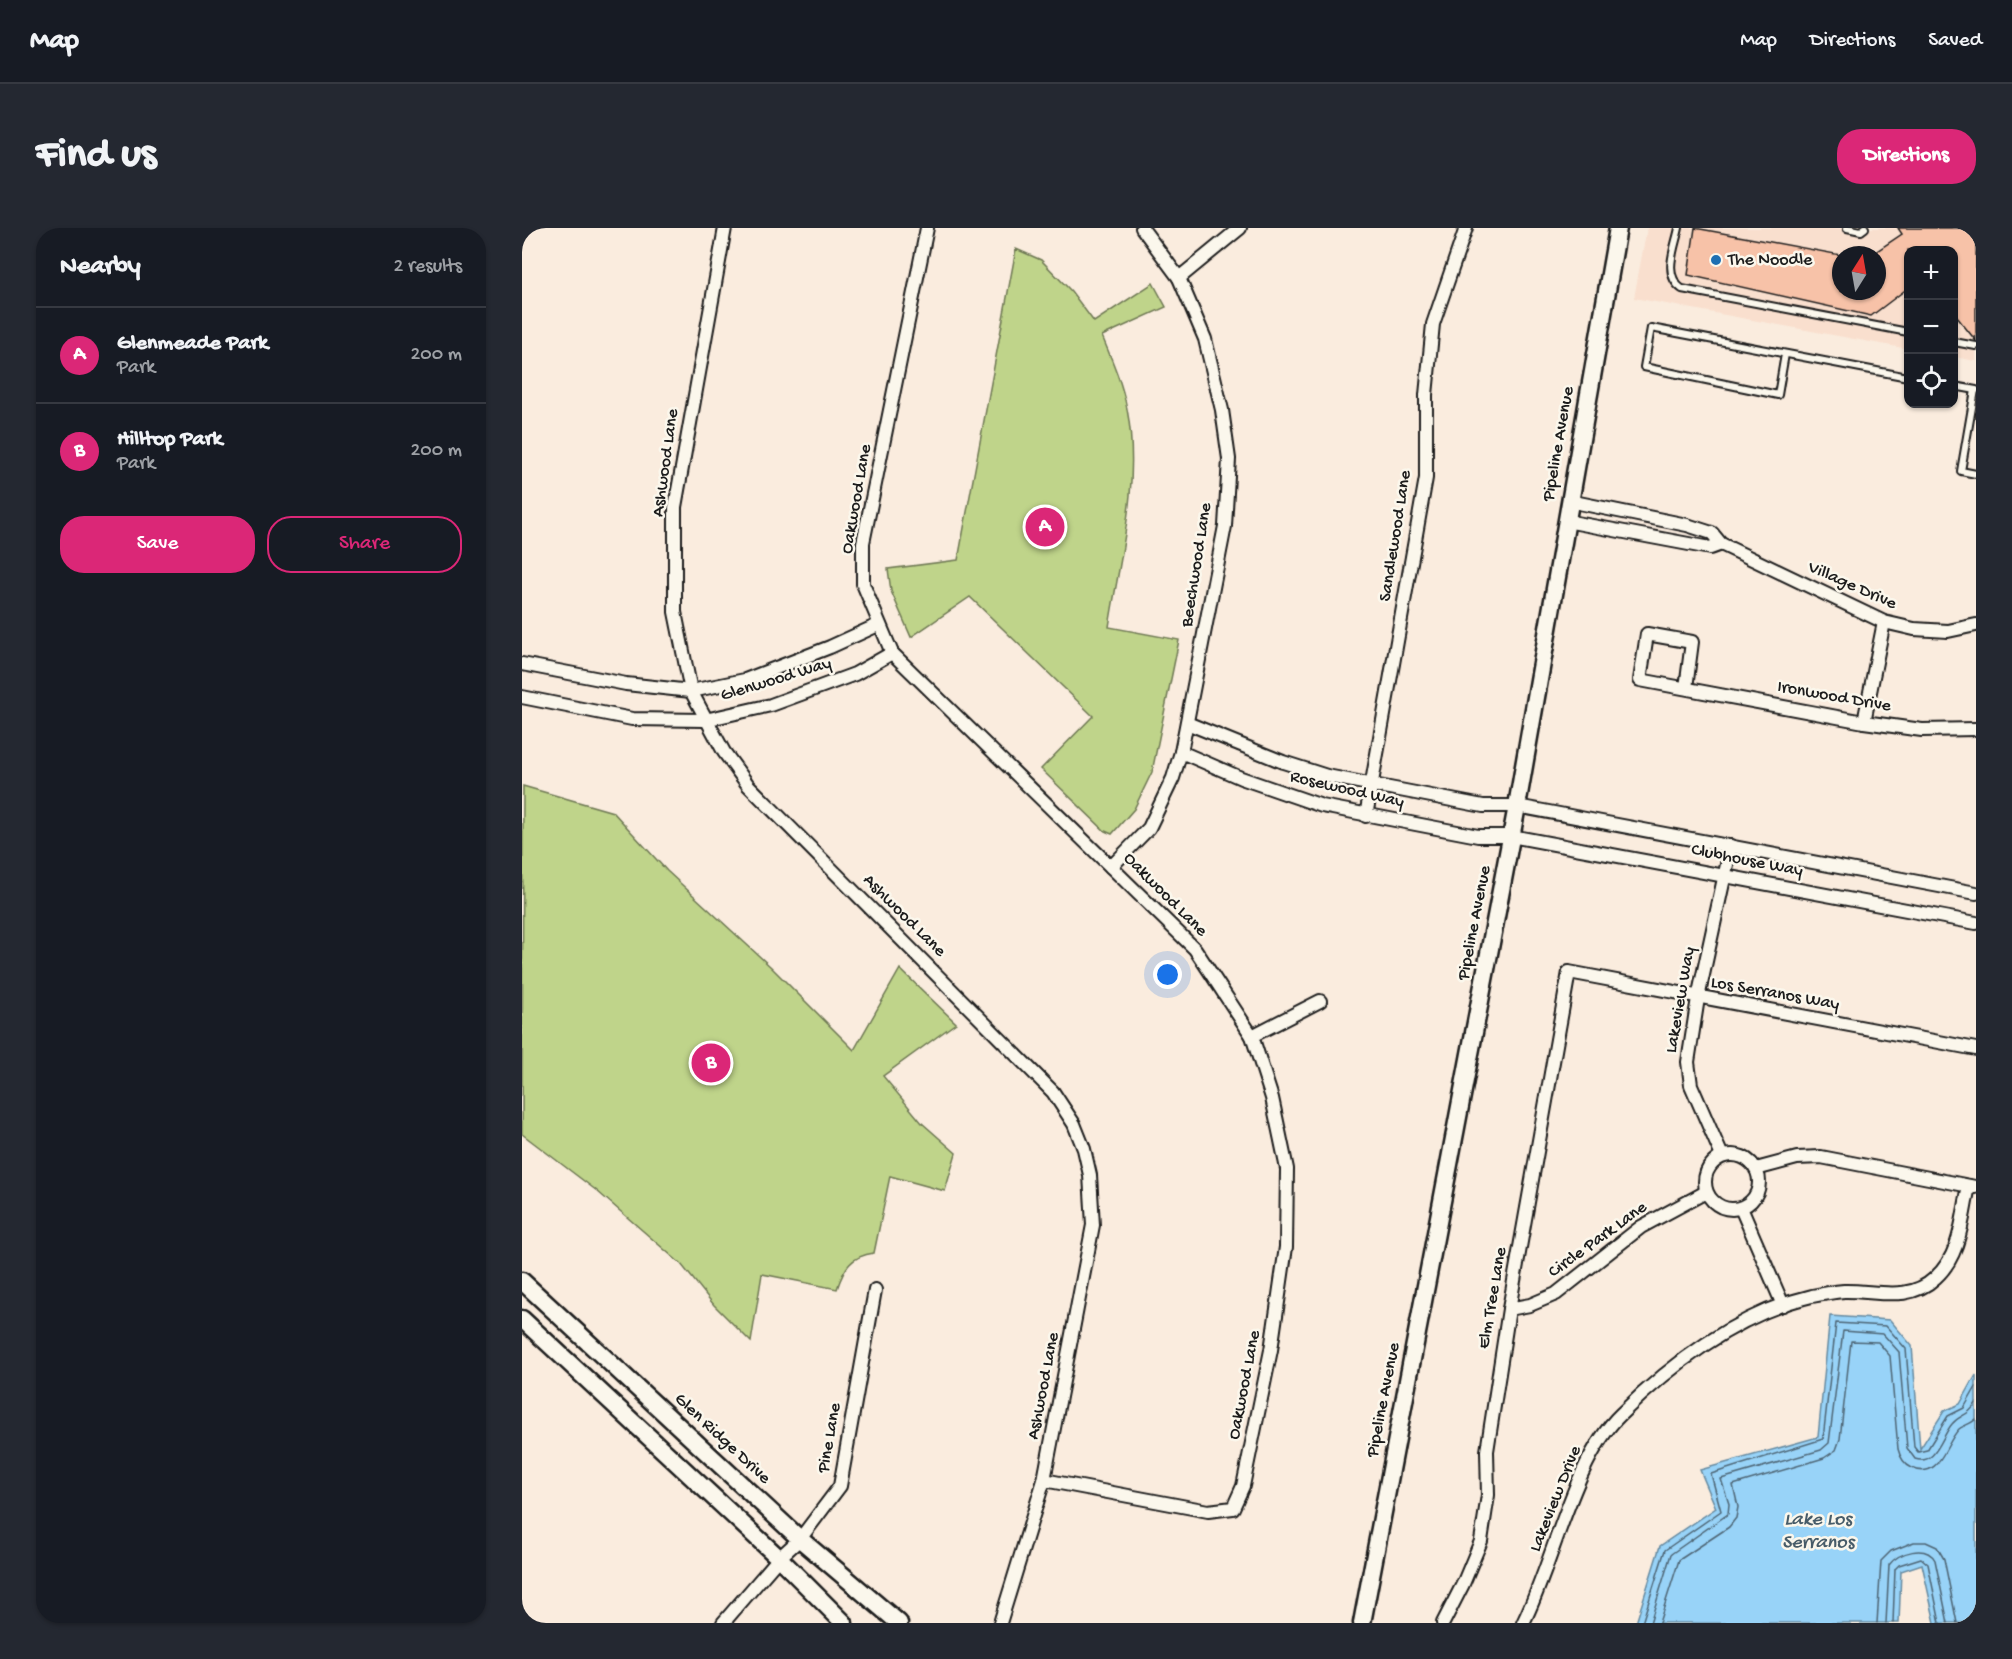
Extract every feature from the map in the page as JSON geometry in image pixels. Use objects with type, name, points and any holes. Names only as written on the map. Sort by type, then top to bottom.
[{"type":"main road","name":"Pipeline Avenue","points":[[1362,1623],[1517,806],[1618,228]]},
{"type":"main road","name":"Glen Ridge Drive","points":[[522,1281],[800,1539],[899,1623]]},
{"type":"main road","points":[[522,1319],[779,1558],[844,1623]]},
{"type":"street","name":"Ashwood Lane","points":[[725,228],[675,507],[675,612],[691,691],[705,720],[748,785],[1053,1092],[1074,1124],[1084,1149],[1090,1175],[1093,1225],[1044,1480],[1000,1623]]},
{"type":"street","name":"Oakwood Lane","points":[[927,228],[863,543],[863,584],[878,625],[892,653],[1195,949],[1252,1036],[1272,1098],[1287,1169],[1286,1247],[1271,1350],[1245,1475],[1233,1508],[1208,1511],[1044,1480]]},
{"type":"street","name":"Beechwood Lane","points":[[1111,867],[1149,828],[1173,778],[1181,752],[1225,526],[1229,459],[1222,410],[1205,339],[1179,278],[1142,228]]},
{"type":"street","points":[[1179,278],[1240,228]]},
{"type":"street","name":"Sandlewood Lane","points":[[1366,816],[1426,478],[1426,395],[1433,324],[1466,228]]},
{"type":"street","name":"Village Drive","points":[[1569,501],[1633,513],[1712,533],[1721,544],[1884,622],[1914,629],[1948,631],[1976,625]]},
{"type":"street","points":[[1630,532],[1633,513]]},
{"type":"street","name":"Village Drive","points":[[1566,521],[1710,548],[1721,544]]},
{"type":"street","points":[[1864,722],[1884,622]]},
{"type":"street","name":"Glenwood Way","points":[[522,664],[626,684],[691,691],[745,680],[830,647],[878,625]]},
{"type":"street","name":"Ironwood Drive","points":[[1686,688],[1692,642],[1647,634],[1640,680],[1864,722],[1922,730],[1976,729]]},
{"type":"street","name":"Glenwood Way","points":[[522,697],[632,719],[705,720],[771,705],[855,674],[892,653]]},
{"type":"street","name":"Rosewood Way","points":[[1187,723],[1283,762],[1371,786],[1484,806],[1517,806]]},
{"type":"street","name":"Rosewood Way","points":[[1181,752],[1277,792],[1366,816],[1478,836],[1511,836]]},
{"type":"street","name":"Clubhouse Way","points":[[1517,806],[1976,893]]},
{"type":"street","name":"Clubhouse Way","points":[[1511,836],[1976,923]]},
{"type":"street","name":"Lakeview Way","points":[[1722,1156],[1691,1084],[1688,1062],[1698,998],[1731,846]]},
{"type":"street","name":"Los Serranos Way","points":[[1569,972],[1976,1049]]},
{"type":"street","name":"Elm Tree Lane","points":[[1443,1623],[1481,1541],[1488,1496],[1487,1451],[1509,1309],[1569,972]]},
{"type":"street","points":[[1252,1036],[1320,1001]]},
{"type":"street","points":[[1737,1155],[1745,1158],[1756,1169],[1760,1184],[1758,1192],[1748,1204],[1741,1208],[1721,1207],[1706,1192],[1707,1171],[1722,1156],[1737,1155]]},
{"type":"street","points":[[1756,1169],[1797,1158],[1821,1157],[1973,1187]]},
{"type":"street","name":"Lakeview Drive","points":[[1523,1623],[1536,1597],[1587,1462],[1618,1416],[1693,1353],[1743,1324],[1783,1305],[1813,1296],[1844,1292],[1904,1294],[1934,1279],[1954,1256],[1973,1187]]},
{"type":"street","name":"Circle Park Lane","points":[[1509,1309],[1530,1305],[1556,1294],[1641,1227],[1706,1192]]},
{"type":"street","points":[[1741,1208],[1783,1305]]},
{"type":"street","name":"Pine Lane","points":[[723,1623],[779,1558],[800,1539],[840,1486],[875,1290]]},
{"type":"lane","points":[[1679,228],[1670,274],[1674,284],[1682,289],[1904,331]]},
{"type":"lane","points":[[1847,228],[1861,231],[1865,228]]},
{"type":"lane","points":[[1785,354],[1778,394],[1644,368],[1651,328],[1904,376]]},
{"type":"lane","points":[[1958,343],[1976,346]]},
{"type":"lane","points":[[1958,387],[1975,390],[1961,471],[1976,474]]},
{"type":"shaded area","points":[[1647,228],[1976,228],[1976,361],[1958,358],[1958,246],[1904,246],[1904,348],[1634,298]]},
{"type":"green space","points":[[1016,249],[1041,260],[1071,291],[1094,322],[1153,283],[1166,307],[1102,336],[1125,399],[1131,436],[1132,463],[1127,518],[1109,627],[1179,640],[1152,772],[1134,809],[1112,834],[1105,831],[1041,769],[1093,716],[970,597],[911,637],[891,591],[888,569],[958,560]]},
{"type":"green space","points":[[523,786],[613,812],[667,871],[771,967],[854,1050],[900,969],[956,1023],[883,1076],[922,1123],[956,1153],[945,1191],[890,1176],[874,1253],[854,1260],[842,1275],[837,1289],[762,1274],[751,1342],[714,1305],[681,1264],[597,1191],[522,1134]]},
{"type":"water","name":"Lake Los Serranos","points":[[1830,1316],[1890,1320],[1912,1346],[1920,1449],[1944,1411],[1960,1404],[1976,1375],[1976,1623],[1935,1623],[1922,1564],[1901,1571],[1899,1623],[1636,1623],[1660,1546],[1716,1508],[1700,1470],[1818,1437]]},
{"type":"building","points":[[1695,228],[1832,253],[1832,300],[1886,300],[1884,246],[1902,234],[1898,228],[1976,228],[1976,341],[1958,318],[1958,246],[1904,246],[1904,291],[1871,316],[1688,275]]},
{"type":"place","name":"The Noodle","points":[[1716,260]]},
{"type":"place","name":"Glenmeade Park","points":[[1045,527]]},
{"type":"place","name":"Hilltop Park","points":[[711,1063]]}]
